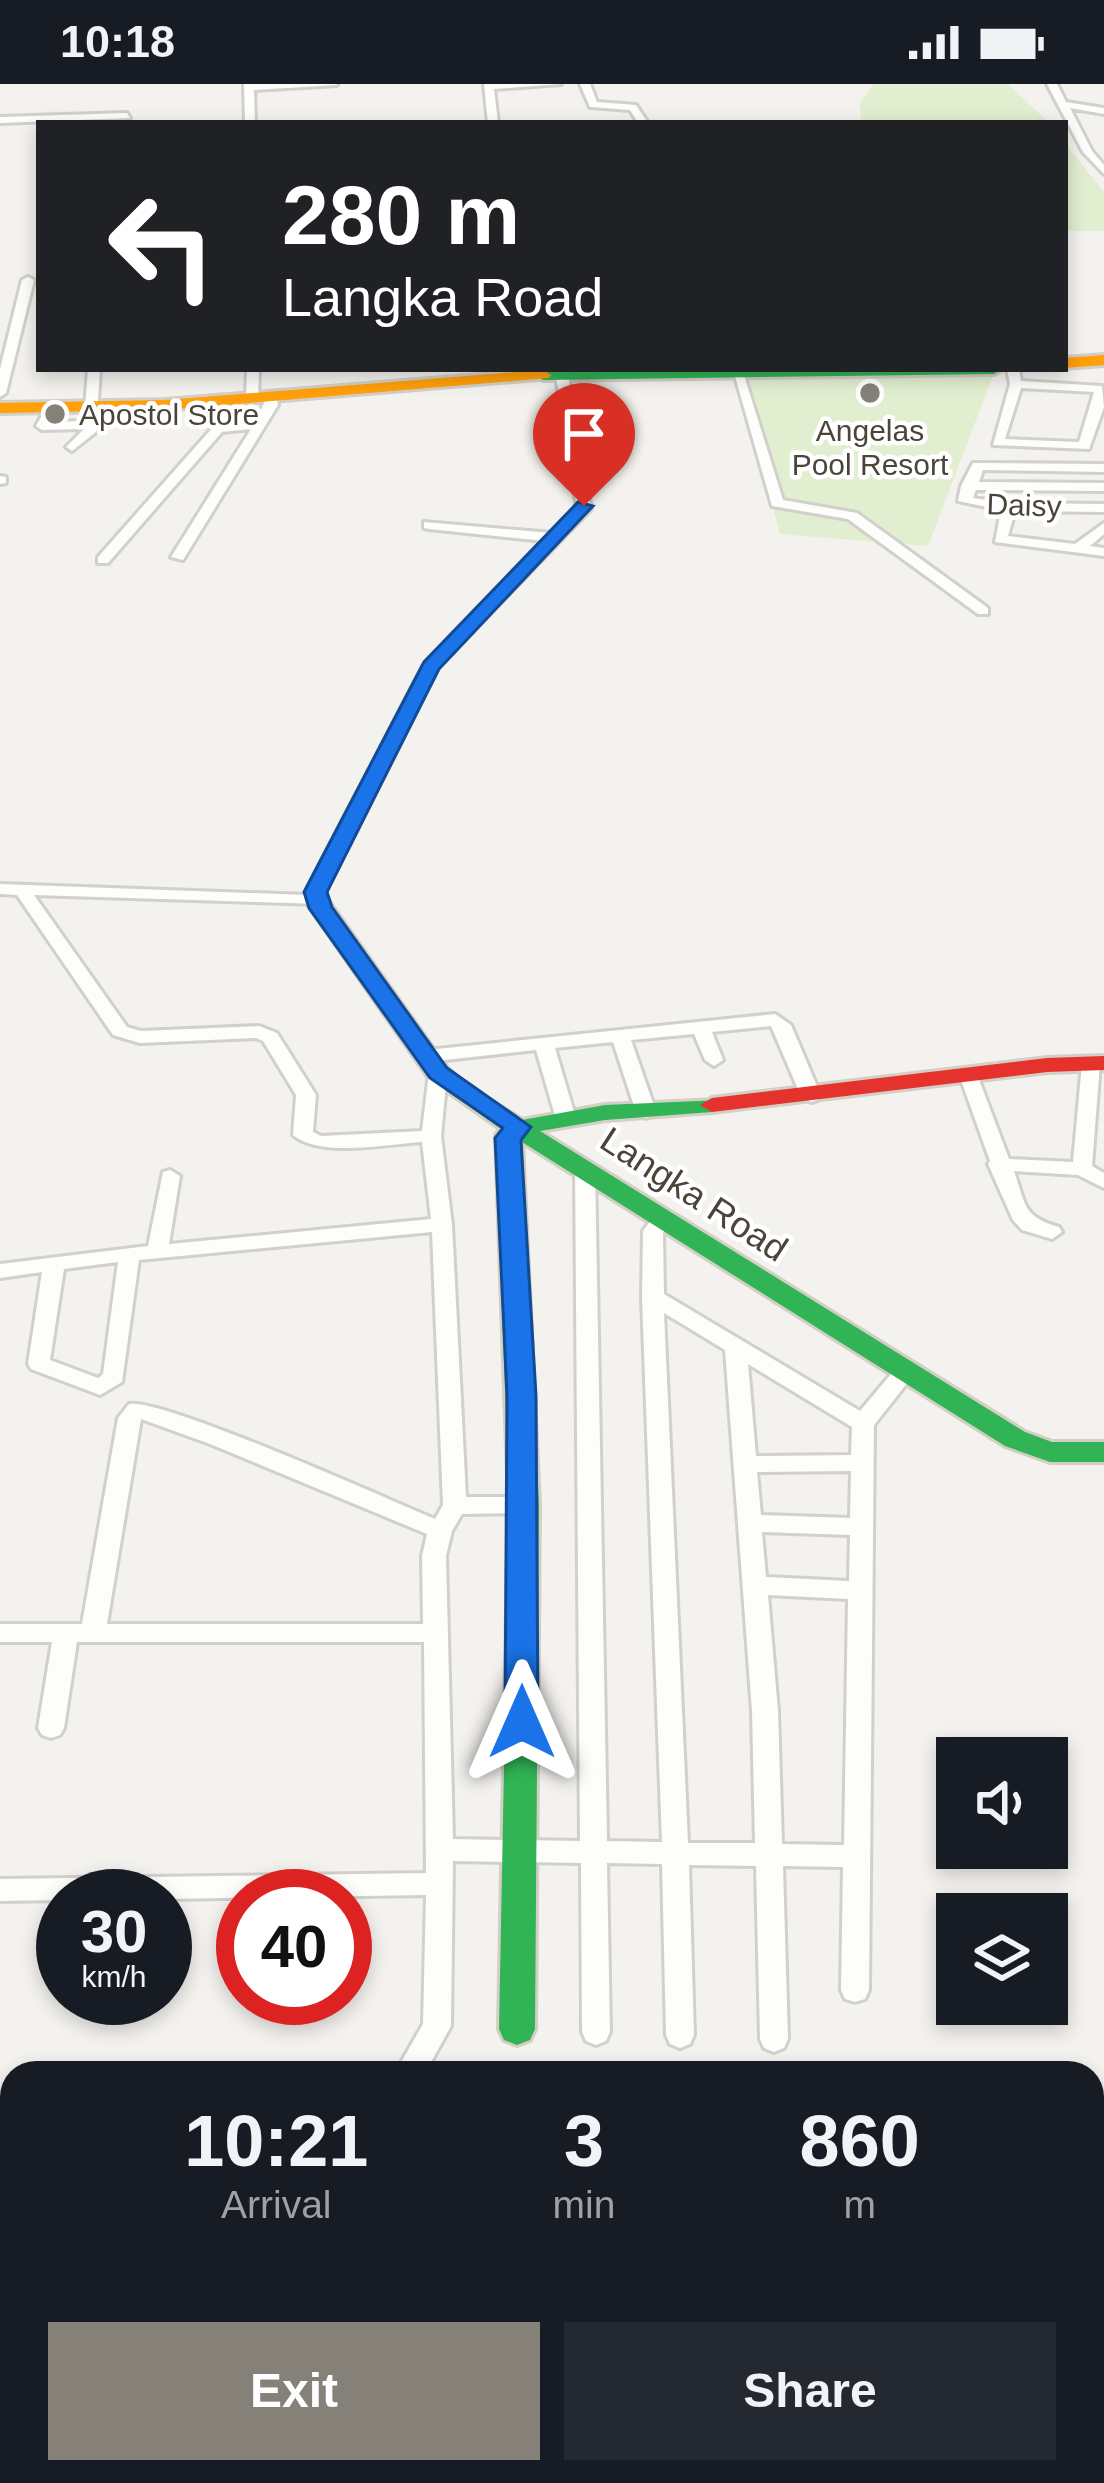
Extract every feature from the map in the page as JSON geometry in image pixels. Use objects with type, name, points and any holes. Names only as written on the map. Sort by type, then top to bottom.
[{"type":"street","points":[[493,120],[489,85],[556,84]]},
{"type":"street","points":[[585,84],[591,104],[633,107],[642,120]]},
{"type":"street","points":[[1052,84],[1088,152],[1104,171]]},
{"type":"street","points":[[250,120],[250,85],[332,85]]},
{"type":"street","points":[[1062,104],[1104,111]]},
{"type":"street","points":[[0,120],[127,116]]},
{"type":"street","points":[[0,393],[28,280]]},
{"type":"street","points":[[1068,363],[1104,360]]},
{"type":"street","points":[[72,447],[88,435],[94,372]]},
{"type":"street","points":[[178,557],[261,407],[254,372]]},
{"type":"street","points":[[0,408],[92,417],[261,407],[554,372]]},
{"type":"street","points":[[0,889],[316,900],[317,887],[419,682],[449,643],[584,506],[562,372]]},
{"type":"street","points":[[983,611],[852,516],[777,503],[737,372],[1008,374],[1098,389],[1102,394],[1084,446],[998,442],[1008,374]]},
{"type":"street","points":[[103,560],[218,429],[261,407]]},
{"type":"street","name":"Daisy","points":[[1104,468],[978,466],[968,486],[967,502],[1104,508]]},
{"type":"street","points":[[968,486],[1104,487]]},
{"type":"street","points":[[1009,507],[1000,538],[1104,552]]},
{"type":"street","points":[[429,525],[557,538]]},
{"type":"street","points":[[1078,549],[1104,527]]},
{"type":"street","points":[[22,890],[121,1031],[140,1037],[259,1032],[270,1037],[306,1094],[303,1135],[318,1142],[431,1136]]},
{"type":"street","name":"Langka Road","points":[[316,900],[433,1064],[519,1127],[904,1372],[1033,1447],[1069,1454],[1104,1452]]},
{"type":"street","points":[[416,2061],[437,2026],[440,1850],[434,1556],[440,1530],[454,1506],[442,1225],[431,1136],[433,1064],[544,1044],[779,1022],[811,1096]]},
{"type":"street","points":[[702,1030],[714,1060]]},
{"type":"street","points":[[621,1037],[646,1112]]},
{"type":"street","points":[[544,1044],[566,1119]]},
{"type":"street","points":[[517,2029],[524,1505],[508,1138],[519,1127],[566,1119],[1097,1063],[1082,1169]]},
{"type":"street","points":[[969,1077],[998,1164],[1023,1220],[1052,1232]]},
{"type":"street","points":[[998,1164],[1082,1169],[1104,1182]]},
{"type":"street","points":[[585,1166],[596,2032]]},
{"type":"street","points":[[158,1251],[170,1176]]},
{"type":"street","points":[[667,1217],[653,1231],[653,1297],[680,2035]]},
{"type":"street","points":[[0,1271],[442,1225]]},
{"type":"street","points":[[54,1264],[39,1364],[100,1387],[113,1376],[129,1254]]},
{"type":"street","points":[[653,1297],[863,1423]]},
{"type":"street","points":[[736,1348],[765,1711],[774,2038]]},
{"type":"street","points":[[856,1990],[863,1423],[904,1372]]},
{"type":"street","points":[[51,1728],[80,1632],[129,1418],[137,1409],[440,1530]]},
{"type":"street","points":[[743,1464],[860,1463]]},
{"type":"street","points":[[454,1506],[524,1505]]},
{"type":"street","points":[[749,1523],[860,1527]]},
{"type":"street","points":[[754,1585],[860,1591]]},
{"type":"street","points":[[0,1633],[435,1633]]},
{"type":"street","points":[[440,1850],[858,1856]]},
{"type":"street","points":[[1,1893],[440,1884]]},
{"type":"green space","points":[[873,84],[1008,84],[1046,120],[861,120],[860,103]]},
{"type":"green space","points":[[1068,147],[1104,192],[1104,231],[1068,231]]},
{"type":"green space","points":[[994,373],[928,546],[780,534],[737,376]]},
{"type":"traffic: fast","points":[[543,375],[768,372]]},
{"type":"traffic: fast","points":[[316,900],[438,1073],[455,1089],[1015,1439],[1050,1452],[1104,1452]]},
{"type":"traffic: fast","points":[[517,2029],[524,1505],[509,1135],[575,1116],[712,1105]]},
{"type":"traffic: slow","points":[[1068,363],[1104,360]]},
{"type":"traffic: slow","points":[[0,408],[165,405],[543,375]]},
{"type":"traffic: jam","points":[[712,1105],[1047,1065],[1104,1063]]},
{"type":"place","name":"Angelas Pool Resort","points":[[870,393]]},
{"type":"place","name":"Apostol Store","points":[[55,414]]},
{"type":"route","points":[[522,1722],[522,1396],[508,1138],[519,1127],[455,1089],[438,1073],[321,908],[316,892],[430,666],[584,506]]}]
